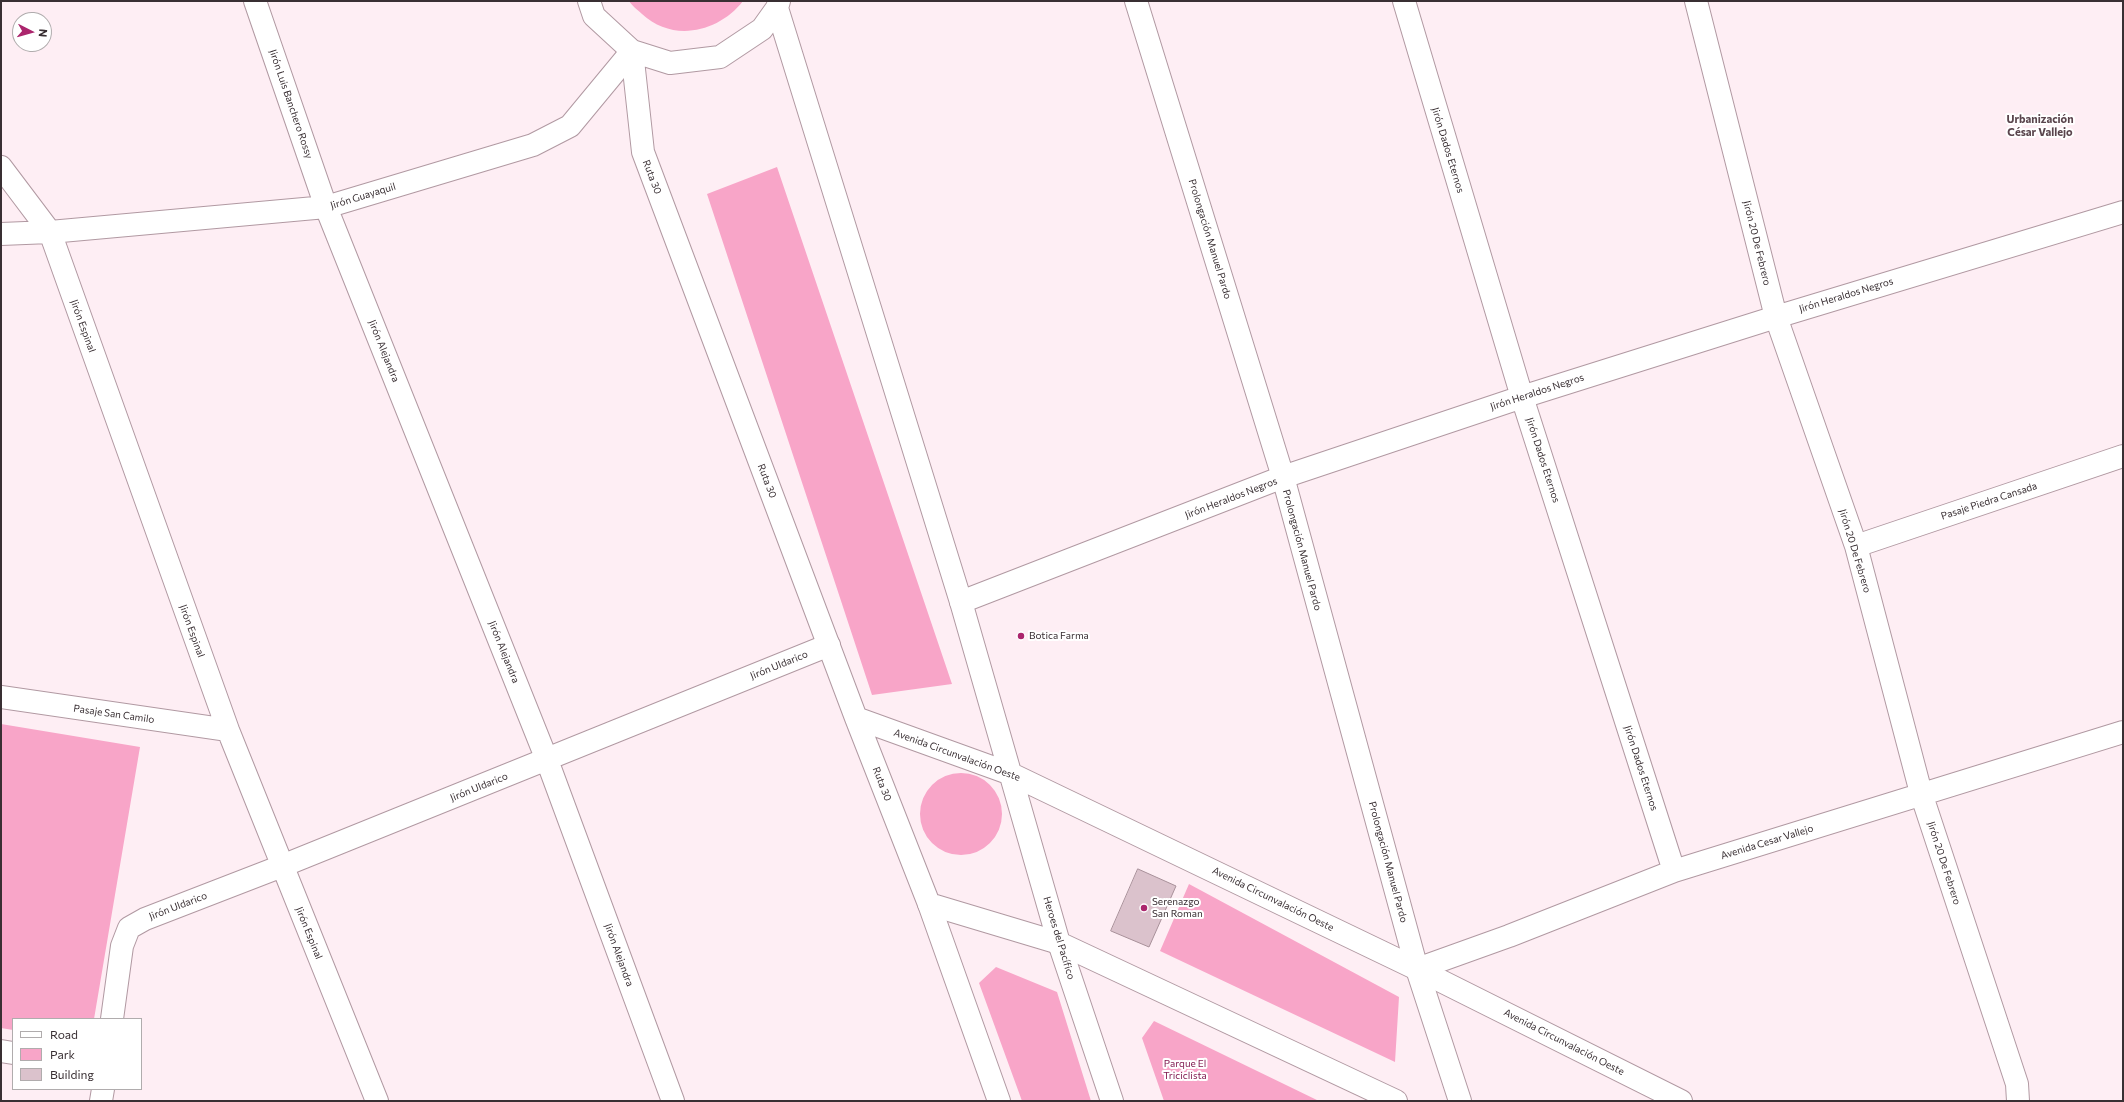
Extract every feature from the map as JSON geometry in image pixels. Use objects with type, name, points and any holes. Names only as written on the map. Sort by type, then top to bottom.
[{"type":"main road","name":"Jirón Luis Banchero Rossy","points":[[255,1],[326,207]]},
{"type":"main road","points":[[589,1],[594,16],[632,51],[670,63],[720,57],[762,29],[778,4]]},
{"type":"main road","name":"Prolongación Manuel Pardo","points":[[1136,1],[1283,477],[1417,969],[1460,1101]]},
{"type":"main road","name":"Jirón Dados Eternos","points":[[1404,1],[1522,396],[1674,871]]},
{"type":"main road","name":"Jirón 20 De Febrero","points":[[1696,1],[1776,317],[1856,546],[1921,793],[2017,1084],[2018,1101]]},
{"type":"main road","points":[[778,4],[961,602],[1011,774]]},
{"type":"main road","name":"Jirón Guayaquil","points":[[1,234],[50,232],[326,207],[533,145],[570,126],[632,51]]},
{"type":"main road","name":"Ruta 30","points":[[632,51],[643,152],[856,718],[928,904]]},
{"type":"main road","name":"Jirón Espinal","points":[[1,167],[50,232],[228,730],[377,1101]]},
{"type":"main road","name":"Jirón Alejandra","points":[[326,207],[547,760],[673,1101]]},
{"type":"main road","name":"Jirón Heraldos Negros","points":[[961,602],[1283,477],[1522,396],[2123,212]]},
{"type":"main road","name":"Pasaje Piedra Cansada","points":[[1856,546],[2123,456]]},
{"type":"main road","name":"Jirón Uldarico","points":[[112,1018],[122,946],[129,928],[145,919],[547,760],[829,645]]},
{"type":"main road","name":"Pasaje San Camilo","points":[[1,697],[228,730]]},
{"type":"main road","name":"Avenida Circunvalación Oeste","points":[[856,718],[1011,774],[1417,969],[1680,1101]]},
{"type":"main road","name":"Avenida Cesar Vallejo","points":[[1417,969],[1509,936],[1674,871],[1921,793],[2123,732]]},
{"type":"main road","name":"Heroes del Pacífico","points":[[1011,774],[1059,943],[1112,1101]]},
{"type":"main road","points":[[928,904],[1059,943],[1396,1101]]},
{"type":"main road","points":[[928,904],[999,1101]]},
{"type":"main road","points":[[1,1051],[12,1053]]},
{"type":"main road","points":[[101,1101],[103,1090]]},
{"type":"green space","points":[[629,1],[743,1],[733,12],[709,26],[695,30],[681,31],[667,29],[654,23]]},
{"type":"green space","points":[[777,167],[952,684],[872,695],[707,194]]},
{"type":"green space","points":[[1,724],[140,747],[94,1018],[12,1018],[12,1030],[1,1028]]},
{"type":"green space","points":[[961,773],[977,776],[990,785],[999,798],[1002,814],[999,830],[990,843],[977,852],[961,855],[945,852],[932,843],[923,830],[920,814],[923,798],[932,785],[945,776]]},
{"type":"green space","points":[[1189,884],[1399,997],[1395,1062],[1160,951]]},
{"type":"green space","points":[[996,967],[1057,992],[1091,1101],[1022,1101],[979,983]]},
{"type":"green space","name":"Parque El Triciclista","points":[[1154,1021],[1319,1101],[1164,1101],[1142,1038]]},
{"type":"building","name":"Serenazgo San Roman","points":[[1138,869],[1176,886],[1149,947],[1111,931]]},
{"type":"place","name":"Botica Farma","points":[[1021,636]]},
{"type":"place","name":"Serenazgo San Roman","points":[[1144,908]]},
{"type":"district","name":"Urbanización César Vallejo","points":[[2040,125]]}]
